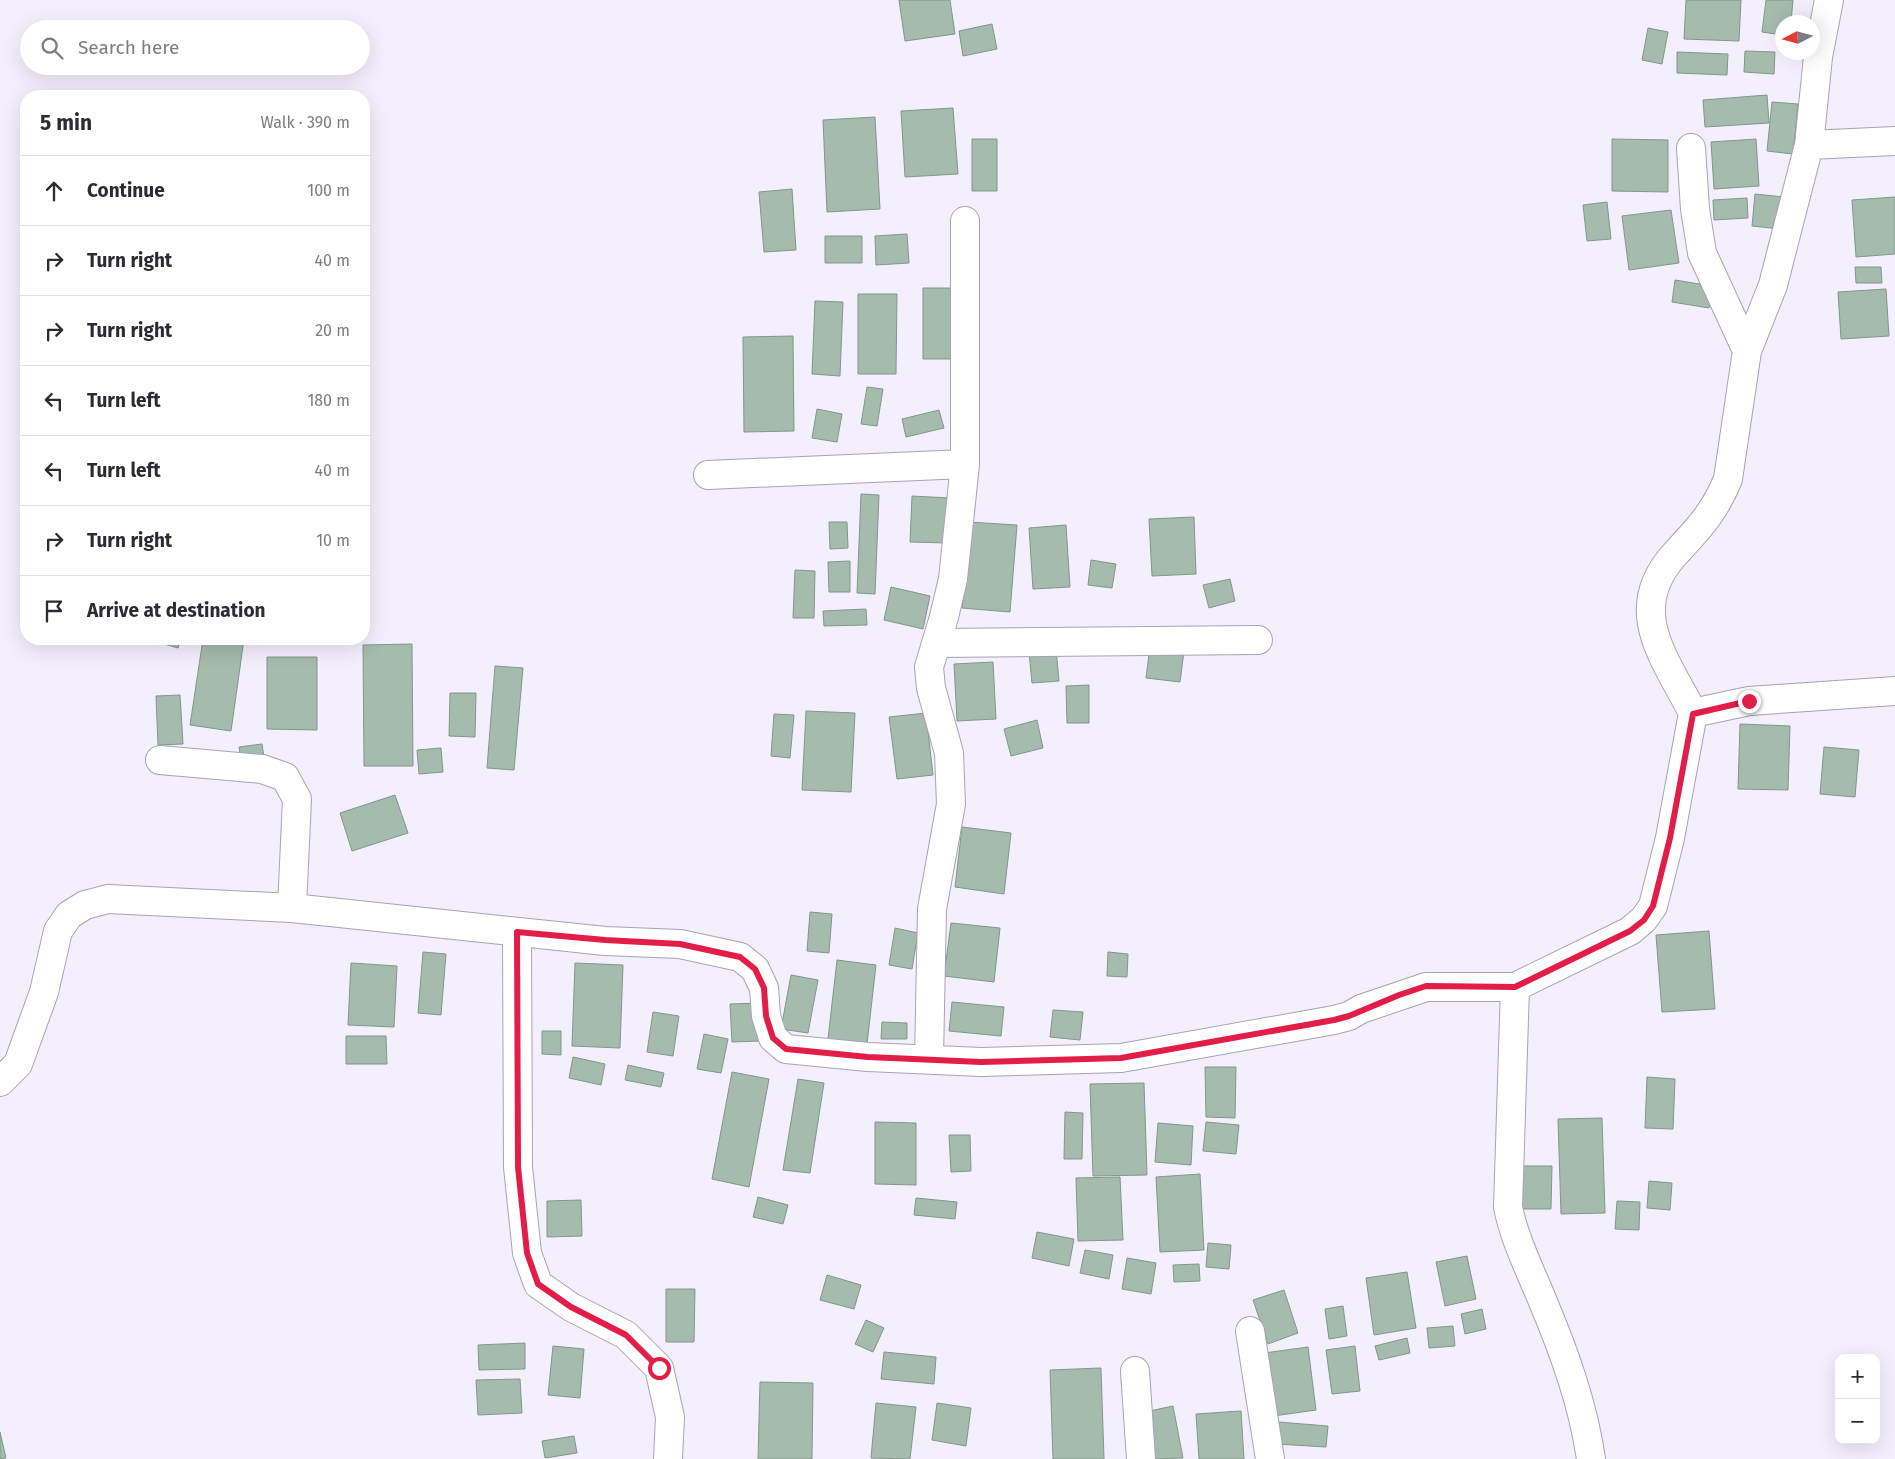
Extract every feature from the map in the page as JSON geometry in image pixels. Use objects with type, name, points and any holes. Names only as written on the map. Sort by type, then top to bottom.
[{"type":"street","points":[[0,1082],[18,1064],[44,992],[58,931],[69,915],[85,905],[108,899],[292,908],[517,932],[605,940],[680,944],[740,957],[755,969],[764,988],[766,1016],[773,1038],[786,1049],[868,1057],[981,1062],[1121,1058],[1334,1020],[1426,986],[1515,987],[1630,931],[1644,920],[1653,906],[1670,838],[1693,714],[1654,636],[1651,604],[1654,586],[1665,566],[1712,512],[1728,479],[1747,351],[1773,285],[1809,146],[1818,57],[1829,0]]},
{"type":"street","points":[[1809,146],[1895,141]]},
{"type":"street","points":[[1690,148],[1695,209],[1702,253],[1747,351]]},
{"type":"street","points":[[929,1059],[932,909],[951,804],[949,753],[931,688],[929,666],[952,579],[965,464],[965,221]]},
{"type":"street","points":[[708,476],[965,464]]},
{"type":"street","points":[[936,643],[1258,640]]},
{"type":"street","points":[[1693,714],[1749,701],[1895,692]]},
{"type":"street","points":[[160,760],[262,769],[285,777],[297,799],[292,908]]},
{"type":"street","points":[[517,932],[518,1167],[527,1253],[538,1284],[571,1307],[626,1335],[659,1368],[670,1417],[668,1459]]},
{"type":"street","points":[[1515,987],[1508,1207],[1514,1230],[1563,1350],[1587,1432],[1591,1459]]},
{"type":"street","points":[[1250,1331],[1270,1459]]},
{"type":"street","points":[[1135,1372],[1142,1459]]},
{"type":"building","points":[[899,0],[950,0],[955,34],[905,41]]},
{"type":"building","points":[[1686,0],[1741,0],[1739,41],[1684,39]]},
{"type":"building","points":[[1766,0],[1793,0],[1792,15],[1775,15],[1775,34],[1762,32]]},
{"type":"building","points":[[992,24],[997,49],[963,56],[959,31]]},
{"type":"building","points":[[1648,28],[1668,32],[1662,64],[1642,60]]},
{"type":"building","points":[[1745,51],[1775,52],[1774,74],[1744,72]]},
{"type":"building","points":[[1677,52],[1728,54],[1727,75],[1677,73]]},
{"type":"building","points":[[1767,95],[1769,123],[1705,127],[1703,100]]},
{"type":"building","points":[[1772,102],[1798,104],[1793,154],[1767,151]]},
{"type":"building","points":[[953,108],[958,174],[905,177],[901,111]]},
{"type":"building","points":[[875,117],[880,209],[827,212],[823,120]]},
{"type":"building","points":[[972,139],[997,139],[997,191],[972,191]]},
{"type":"building","points":[[1612,139],[1668,140],[1668,192],[1612,191]]},
{"type":"building","points":[[1756,139],[1759,186],[1714,189],[1711,142]]},
{"type":"building","points":[[792,189],[796,250],[764,252],[759,192]]},
{"type":"building","points":[[1755,194],[1784,197],[1780,229],[1752,226]]},
{"type":"building","points":[[1895,197],[1895,254],[1856,257],[1852,200]]},
{"type":"building","points":[[1747,198],[1748,218],[1714,220],[1713,200]]},
{"type":"building","points":[[1607,202],[1611,239],[1587,241],[1583,205]]},
{"type":"building","points":[[1671,210],[1679,263],[1629,270],[1622,216]]},
{"type":"building","points":[[907,234],[909,263],[876,265],[875,236]]},
{"type":"building","points":[[825,236],[862,236],[862,263],[825,263]]},
{"type":"building","points":[[1855,267],[1881,267],[1882,283],[1856,283]]},
{"type":"building","points":[[1675,280],[1712,286],[1709,308],[1672,302]]},
{"type":"building","points":[[923,288],[955,288],[955,359],[923,359]]},
{"type":"building","points":[[1886,289],[1889,336],[1841,339],[1838,292]]},
{"type":"building","points":[[858,294],[897,294],[896,374],[858,374]]},
{"type":"building","points":[[815,301],[843,302],[840,376],[812,374]]},
{"type":"building","points":[[793,336],[794,431],[744,432],[743,337]]},
{"type":"building","points":[[867,387],[883,389],[877,426],[861,424]]},
{"type":"building","points":[[817,409],[842,414],[837,442],[812,438]]},
{"type":"building","points":[[939,410],[944,428],[906,437],[902,419]]},
{"type":"building","points":[[861,494],[879,495],[875,594],[857,593]]},
{"type":"building","points":[[912,496],[950,498],[948,543],[910,542]]},
{"type":"building","points":[[1194,517],[1196,574],[1152,576],[1149,519]]},
{"type":"building","points":[[829,522],[847,522],[848,548],[830,549]]},
{"type":"building","points":[[968,522],[1017,525],[1010,612],[962,608]]},
{"type":"building","points":[[1066,525],[1070,587],[1033,589],[1029,528]]},
{"type":"building","points":[[1091,560],[1116,564],[1112,588],[1088,585]]},
{"type":"building","points":[[850,561],[850,592],[829,592],[828,562]]},
{"type":"building","points":[[795,570],[815,571],[814,618],[793,618]]},
{"type":"building","points":[[1230,579],[1235,601],[1209,608],[1203,585]]},
{"type":"building","points":[[891,587],[930,596],[923,629],[884,620]]},
{"type":"building","points":[[866,609],[867,625],[824,626],[823,611]]},
{"type":"building","points":[[412,644],[413,766],[364,766],[363,645]]},
{"type":"building","points":[[168,645],[179,645],[178,648]]},
{"type":"building","points":[[202,645],[243,645],[231,731],[190,725]]},
{"type":"building","points":[[1150,647],[1184,651],[1180,682],[1146,678]]},
{"type":"building","points":[[1056,649],[1059,681],[1032,683],[1029,652]]},
{"type":"building","points":[[267,657],[317,657],[317,730],[267,729]]},
{"type":"building","points":[[993,662],[996,719],[957,721],[954,664]]},
{"type":"building","points":[[495,666],[523,668],[514,770],[487,768]]},
{"type":"building","points":[[1089,685],[1089,723],[1067,723],[1066,686]]},
{"type":"building","points":[[450,693],[476,693],[475,737],[449,736]]},
{"type":"building","points":[[180,695],[183,744],[158,745],[156,696]]},
{"type":"building","points":[[806,711],[855,713],[851,792],[802,790]]},
{"type":"building","points":[[926,713],[933,775],[897,779],[889,717]]},
{"type":"building","points":[[774,714],[794,715],[790,758],[771,756]]},
{"type":"building","points":[[1037,720],[1043,748],[1011,756],[1004,729]]},
{"type":"building","points":[[1740,724],[1790,726],[1788,790],[1738,789]]},
{"type":"building","points":[[262,744],[264,757],[241,760],[239,747]]},
{"type":"building","points":[[1824,747],[1859,750],[1855,797],[1820,794]]},
{"type":"building","points":[[441,748],[443,772],[419,774],[417,750]]},
{"type":"building","points":[[395,795],[408,833],[352,851],[340,813]]},
{"type":"building","points":[[962,827],[1011,833],[1004,894],[955,887]]},
{"type":"building","points":[[810,912],[832,914],[829,953],[807,951]]},
{"type":"building","points":[[951,923],[1000,928],[994,982],[944,976]]},
{"type":"building","points":[[895,928],[918,933],[912,969],[889,965]]},
{"type":"building","points":[[1709,931],[1715,1009],[1662,1012],[1656,935]]},
{"type":"building","points":[[423,952],[446,954],[441,1015],[418,1013]]},
{"type":"building","points":[[1108,952],[1128,954],[1127,977],[1107,976]]},
{"type":"building","points":[[837,960],[876,965],[867,1044],[828,1039]]},
{"type":"building","points":[[351,963],[397,966],[394,1027],[348,1025]]},
{"type":"building","points":[[575,963],[623,965],[620,1048],[572,1046]]},
{"type":"building","points":[[791,975],[818,980],[808,1033],[781,1029]]},
{"type":"building","points":[[952,1002],[1004,1007],[1001,1036],[949,1031]]},
{"type":"building","points":[[760,1003],[761,1041],[732,1042],[730,1004]]},
{"type":"building","points":[[1053,1010],[1083,1012],[1080,1040],[1050,1037]]},
{"type":"building","points":[[653,1012],[679,1016],[673,1056],[647,1052]]},
{"type":"building","points":[[882,1022],[907,1023],[907,1039],[881,1039]]},
{"type":"building","points":[[542,1031],[561,1031],[561,1055],[542,1054]]},
{"type":"building","points":[[704,1034],[728,1039],[721,1073],[697,1069]]},
{"type":"building","points":[[346,1036],[386,1036],[387,1064],[346,1064]]},
{"type":"building","points":[[573,1057],[605,1064],[601,1085],[569,1078]]},
{"type":"building","points":[[628,1065],[664,1073],[661,1087],[625,1080]]},
{"type":"building","points":[[1205,1067],[1236,1067],[1235,1118],[1206,1117]]},
{"type":"building","points":[[732,1072],[769,1079],[749,1187],[712,1179]]},
{"type":"building","points":[[1647,1077],[1675,1079],[1673,1129],[1645,1128]]},
{"type":"building","points":[[798,1079],[824,1083],[810,1173],[783,1170]]},
{"type":"building","points":[[1144,1083],[1147,1175],[1093,1176],[1090,1084]]},
{"type":"building","points":[[1065,1112],[1083,1113],[1082,1159],[1064,1159]]},
{"type":"building","points":[[1602,1118],[1605,1213],[1561,1214],[1558,1119]]},
{"type":"building","points":[[875,1122],[916,1123],[916,1185],[875,1184]]},
{"type":"building","points":[[1206,1122],[1239,1125],[1236,1154],[1203,1151]]},
{"type":"building","points":[[1158,1123],[1193,1126],[1191,1165],[1155,1162]]},
{"type":"building","points":[[949,1135],[970,1135],[971,1171],[951,1172]]},
{"type":"building","points":[[1516,1166],[1552,1166],[1551,1209],[1515,1209]]},
{"type":"building","points":[[1200,1174],[1204,1250],[1160,1252],[1156,1177]]},
{"type":"building","points":[[1120,1177],[1123,1240],[1078,1241],[1076,1178]]},
{"type":"building","points":[[1649,1181],[1672,1183],[1670,1210],[1647,1208]]},
{"type":"building","points":[[758,1197],[788,1205],[783,1224],[753,1217]]},
{"type":"building","points":[[916,1198],[957,1202],[955,1219],[914,1215]]},
{"type":"building","points":[[581,1200],[582,1236],[547,1237],[547,1201]]},
{"type":"building","points":[[1617,1201],[1640,1202],[1639,1230],[1615,1229]]},
{"type":"building","points":[[1037,1232],[1074,1239],[1069,1266],[1032,1258]]},
{"type":"building","points":[[1208,1243],[1231,1245],[1229,1269],[1206,1267]]},
{"type":"building","points":[[1085,1250],[1113,1255],[1109,1279],[1080,1273]]},
{"type":"building","points":[[1467,1256],[1476,1299],[1445,1306],[1436,1262]]},
{"type":"building","points":[[1127,1258],[1156,1263],[1151,1294],[1122,1289]]},
{"type":"building","points":[[1199,1264],[1200,1281],[1174,1282],[1173,1265]]},
{"type":"building","points":[[1407,1272],[1416,1328],[1374,1335],[1366,1278]]},
{"type":"building","points":[[827,1275],[861,1285],[854,1309],[820,1300]]},
{"type":"building","points":[[666,1289],[695,1289],[694,1342],[666,1342]]},
{"type":"building","points":[[1284,1290],[1298,1333],[1268,1344],[1253,1300]]},
{"type":"building","points":[[1343,1306],[1347,1336],[1329,1339],[1325,1309]]},
{"type":"building","points":[[1482,1309],[1486,1329],[1465,1334],[1461,1314]]},
{"type":"building","points":[[866,1320],[884,1328],[873,1352],[855,1344]]},
{"type":"building","points":[[1453,1326],[1455,1346],[1429,1348],[1427,1328]]},
{"type":"building","points":[[1407,1338],[1410,1353],[1379,1360],[1375,1346]]},
{"type":"building","points":[[525,1343],[525,1369],[479,1370],[478,1345]]},
{"type":"building","points":[[553,1346],[584,1349],[580,1398],[548,1395]]},
{"type":"building","points":[[1355,1346],[1360,1391],[1332,1394],[1326,1350]]},
{"type":"building","points":[[1308,1347],[1316,1410],[1266,1417],[1257,1354]]},
{"type":"building","points":[[884,1352],[936,1357],[934,1384],[881,1379]]},
{"type":"building","points":[[1101,1368],[1104,1459],[1053,1459],[1050,1370]]},
{"type":"building","points":[[520,1379],[522,1413],[478,1415],[476,1380]]},
{"type":"building","points":[[760,1382],[813,1383],[812,1459],[758,1459]]},
{"type":"building","points":[[876,1403],[916,1407],[910,1459],[871,1458]]},
{"type":"building","points":[[937,1403],[971,1408],[966,1446],[932,1440]]},
{"type":"building","points":[[1173,1406],[1183,1458],[1155,1459],[1145,1412]]},
{"type":"building","points":[[1241,1411],[1244,1459],[1199,1459],[1196,1414]]},
{"type":"building","points":[[1278,1422],[1328,1426],[1326,1447],[1276,1444]]},
{"type":"building","points":[[0,1432],[6,1458],[0,1459]]},
{"type":"building","points":[[574,1436],[577,1453],[545,1458],[542,1441]]},
{"type":"route","points":[[659,1368],[626,1335],[571,1307],[538,1284],[527,1253],[518,1167],[517,932],[605,940],[680,944],[740,957],[755,969],[764,988],[766,1016],[773,1038],[786,1049],[868,1057],[981,1062],[1121,1058],[1334,1020],[1426,986],[1515,987],[1630,931],[1644,920],[1653,906],[1670,838],[1693,714],[1749,701]]}]
